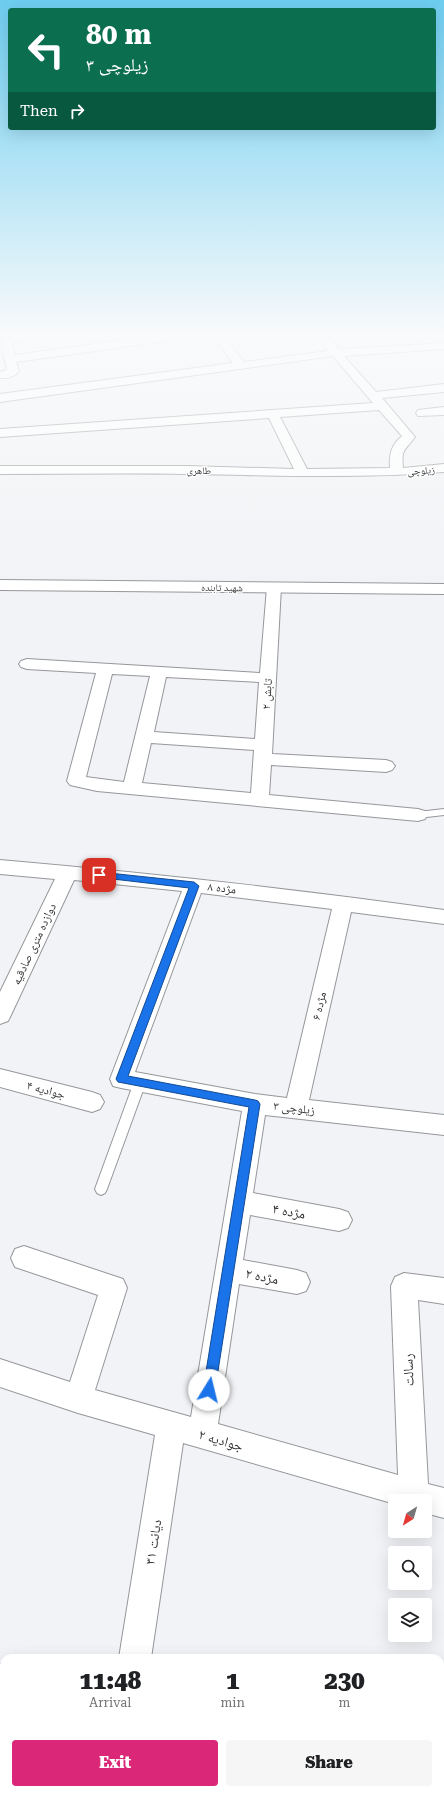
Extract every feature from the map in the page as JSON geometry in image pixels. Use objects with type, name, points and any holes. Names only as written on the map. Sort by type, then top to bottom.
[{"type":"street","points":[[0,433],[205,419]]},
{"type":"street","points":[[275,419],[303,473]]},
{"type":"street","points":[[392,419],[409,437],[402,442],[397,449],[395,458],[397,472]]},
{"type":"street","name":"زیلوچی","points":[[397,472],[444,468]]},
{"type":"street","name":"طاهری","points":[[0,470],[188,470],[303,473],[397,472]]},
{"type":"street","name":"شهید تابنده","points":[[0,584],[444,589]]},
{"type":"street","name":"تابش ۲","points":[[260,800],[274,587]]},
{"type":"street","points":[[27,664],[268,678]]},
{"type":"street","points":[[104,669],[76,781],[132,788],[418,815]]},
{"type":"street","points":[[132,788],[159,672]]},
{"type":"street","points":[[144,737],[386,766]]},
{"type":"street","name":"مژده ۸","points":[[0,866],[280,894],[444,917]]},
{"type":"street","name":"دوازده متری صادقیه","points":[[0,1015],[68,872]]},
{"type":"street","points":[[131,1081],[194,886]]},
{"type":"street","name":"مژده ۶","points":[[296,1108],[343,903]]},
{"type":"street","name":"جوادیه ۴","points":[[0,1078],[92,1102]]},
{"type":"street","name":"زیلوچی ۳","points":[[131,1081],[255,1104],[444,1125]]},
{"type":"street","points":[[202,1435],[255,1104]]},
{"type":"street","name":"مژده ۴","points":[[239,1202],[339,1220]]},
{"type":"street","points":[[24,1258],[114,1288],[78,1399]]},
{"type":"street","name":"مژده ۲","points":[[228,1270],[297,1282]]},
{"type":"street","name":"رسالت","points":[[414,1494],[404,1286],[444,1291]]},
{"type":"street","name":"جوادیه ۲","points":[[0,1374],[78,1399],[407,1494]]},
{"type":"street","name":"دیانت ۳۱","points":[[136,1654],[171,1426]]},
{"type":"street","name":"جوادیه ۲","points":[[432,1501],[444,1504]]},
{"type":"lane","points":[[418,815],[444,812]]},
{"type":"lane","points":[[101,1189],[131,1081]]},
{"type":"route","points":[[99,875],[194,886],[121,1079],[255,1104],[209,1390]]}]
